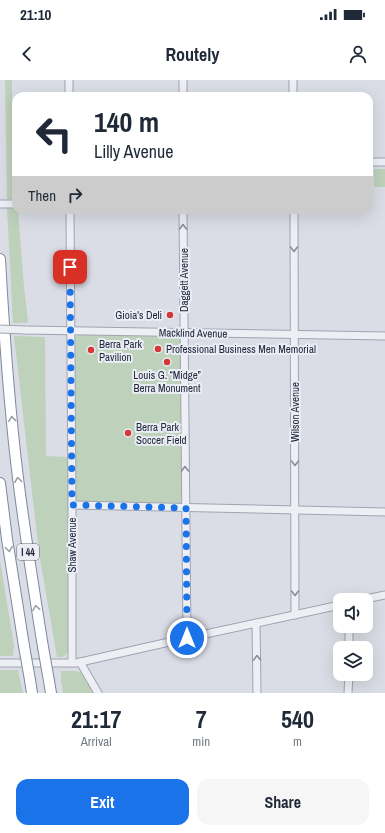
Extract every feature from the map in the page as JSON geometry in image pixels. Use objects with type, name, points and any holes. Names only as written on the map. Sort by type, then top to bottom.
[{"type":"highway","name":"I 44","points":[[0,260],[7,366],[18,478],[51,693]]},
{"type":"highway","name":"I 44","points":[[0,483],[7,539],[32,693]]},
{"type":"street","points":[[69,80],[69,92]]},
{"type":"street","points":[[182,80],[183,92]]},
{"type":"street","points":[[293,80],[293,92]]},
{"type":"street","points":[[373,162],[385,162]]},
{"type":"street","name":"Shaw Avenue","points":[[70,214],[72,664]]},
{"type":"street","name":"Daggett Avenue","points":[[183,214],[187,638]]},
{"type":"street","name":"Wilson Avenue","points":[[294,214],[295,614]]},
{"type":"street","name":"Macklind Avenue","points":[[0,329],[385,336]]},
{"type":"street","points":[[72,505],[385,512]]},
{"type":"street","points":[[373,598],[385,595]]},
{"type":"street","points":[[0,663],[72,664],[333,606]]},
{"type":"street","points":[[256,623],[257,693]]},
{"type":"street","points":[[80,662],[98,693]]},
{"type":"street","points":[[348,681],[348,693]]},
{"type":"green space","points":[[5,80],[12,80],[12,199],[7,199]]},
{"type":"green space","points":[[374,169],[385,169],[385,187],[374,187]]},
{"type":"green space","points":[[7,208],[12,209],[12,214],[18,214],[28,321],[27,323],[13,323]]},
{"type":"green space","points":[[79,335],[177,337],[180,339],[181,503],[79,502],[76,500],[75,337]]},
{"type":"green space","points":[[14,336],[45,337],[46,456],[68,457],[69,652],[62,657],[57,657],[39,553]]},
{"type":"green space","points":[[0,560],[14,646],[13,656],[0,656]]},
{"type":"green space","points":[[0,670],[18,670],[23,693],[0,693]]},
{"type":"green space","points":[[61,671],[80,671],[93,693],[63,693]]},
{"type":"place","name":"Gioia's Deli","points":[[170,315]]},
{"type":"place","name":"Professional Business Men Memorial","points":[[158,349]]},
{"type":"place","name":"Berra Park Pavilion","points":[[91,350]]},
{"type":"place","name":"Louis G. “Midge” Berra Monument","points":[[167,362]]},
{"type":"place","name":"Berra Park Soccer Field","points":[[128,433]]},
{"type":"route","points":[[70,267],[72,505],[186,508],[187,638]]}]
